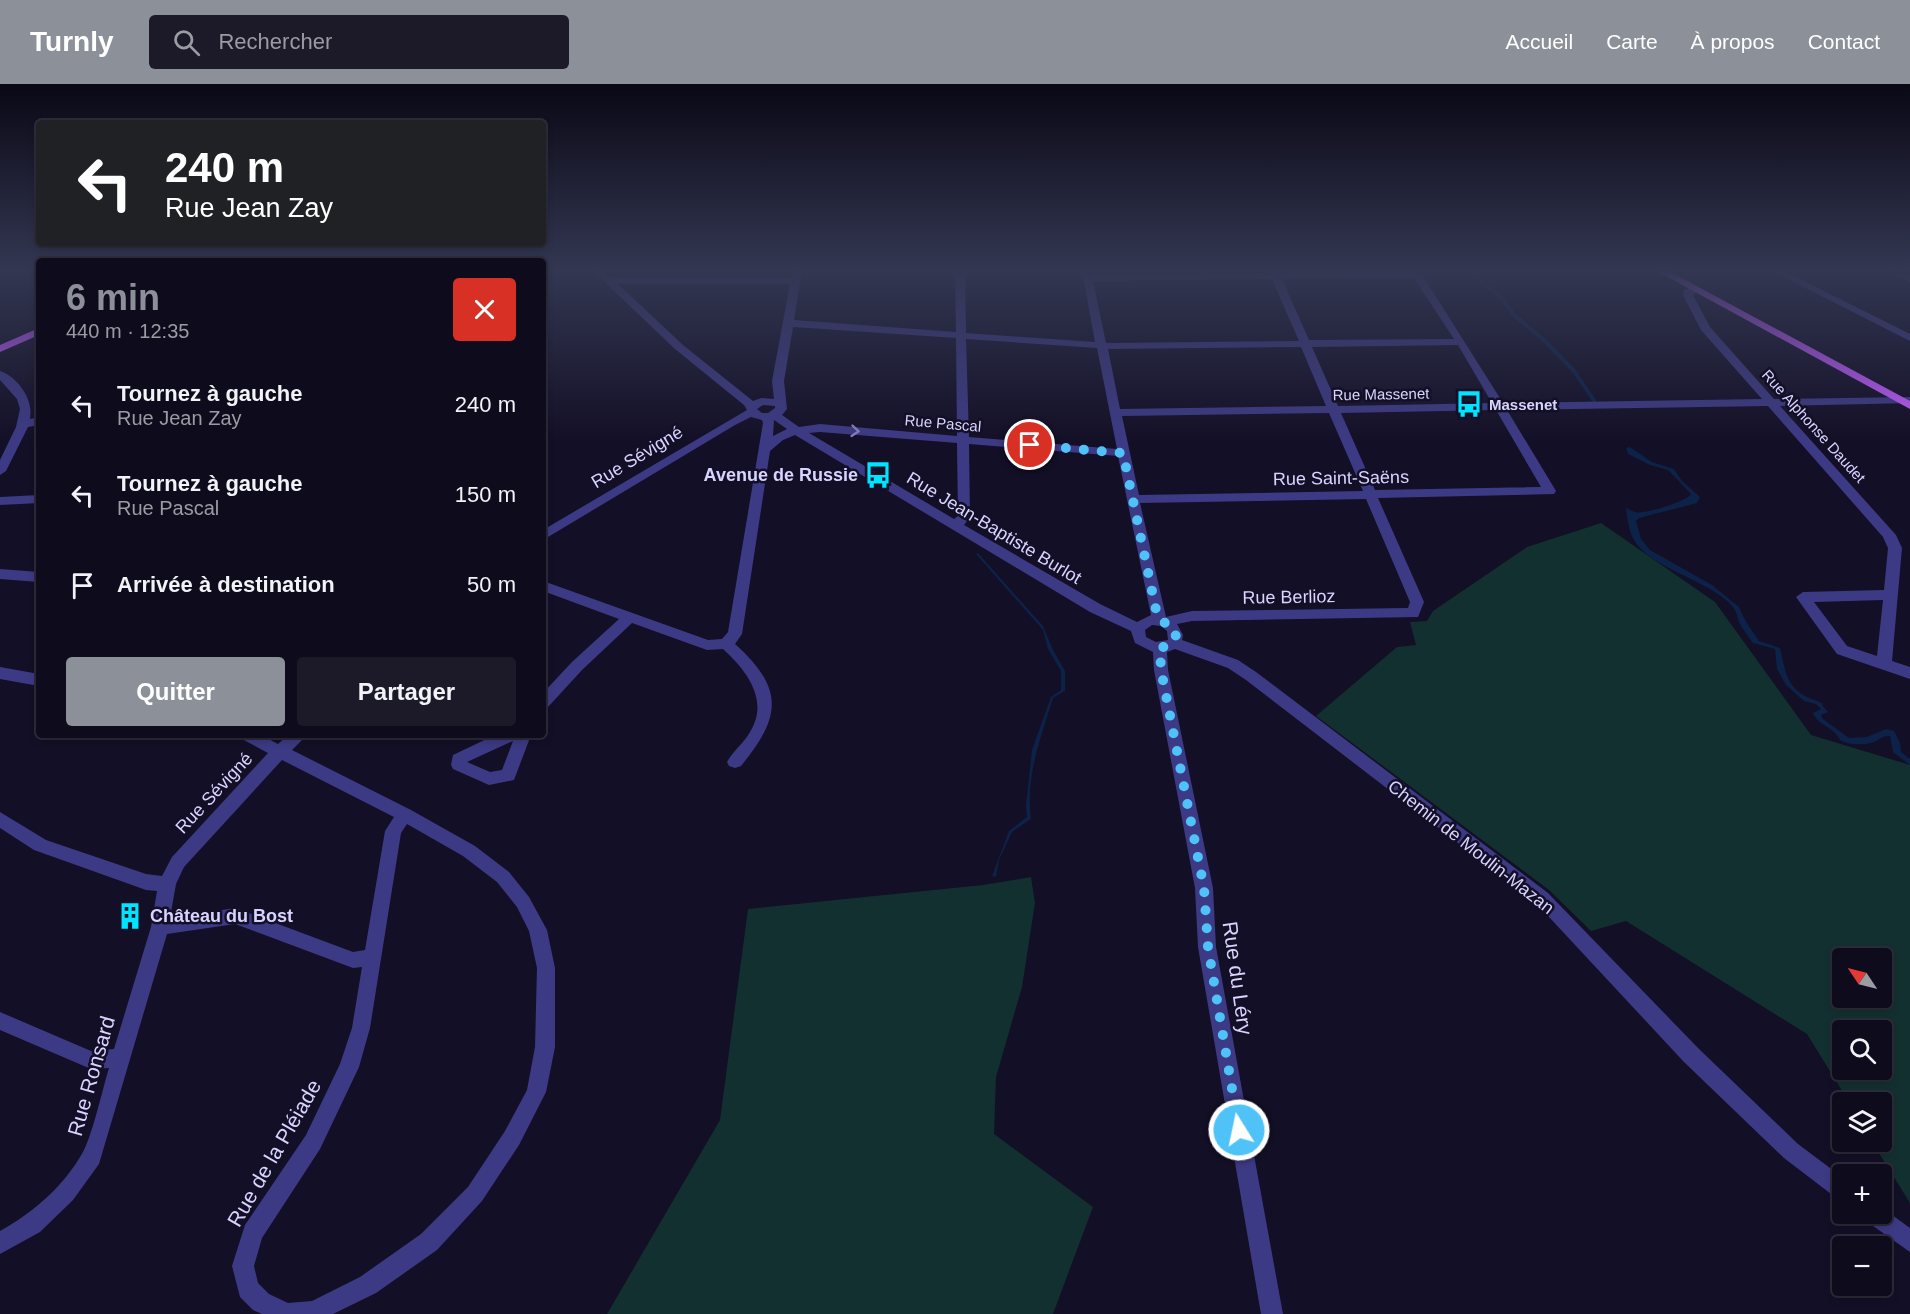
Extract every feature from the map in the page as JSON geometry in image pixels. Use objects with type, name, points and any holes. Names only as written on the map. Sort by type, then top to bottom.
[{"type":"main road","points":[[1767,327],[1907,402]]},
{"type":"main road","points":[[0,349],[36,332]]},
{"type":"street","points":[[659,327],[679,347],[741,397],[758,405],[778,403]]},
{"type":"street","points":[[546,587],[708,645],[726,644],[735,634],[771,416],[781,409],[778,403],[778,381],[786,327]]},
{"type":"street","points":[[851,327],[1100,346],[1461,342]]},
{"type":"street","points":[[955,526],[964,517],[962,327]]},
{"type":"street","points":[[1096,327],[1156,610],[1176,635],[1167,645],[1150,647],[1138,636],[1138,628],[1149,620],[1164,622]]},
{"type":"street","points":[[1298,327],[1371,496]]},
{"type":"street","points":[[1451,327],[1499,407]]},
{"type":"street","name":"Rue Alphonse Daudet","points":[[1705,327],[1889,535],[1895,548],[1884,664]]},
{"type":"street","points":[[1889,327],[1910,338]]},
{"type":"street","points":[[0,374],[24,400],[27,409],[24,424],[0,471]]},
{"type":"street","points":[[758,405],[778,381]]},
{"type":"street","name":"Rue Massenet","points":[[1115,413],[1907,402]]},
{"type":"street","name":"Rue Jean-Baptiste Burlot","points":[[758,405],[756,416],[771,416],[1095,608],[1138,628]]},
{"type":"street","name":"Rue Sévigné","points":[[546,534],[758,405]]},
{"type":"street","name":"Rue Saint-Saëns","points":[[1133,500],[1550,491],[1499,407]]},
{"type":"street","points":[[24,424],[36,422]]},
{"type":"street","name":"Rue Pascal","points":[[796,431],[820,428],[1123,453]]},
{"type":"street","points":[[765,450],[778,436],[787,431],[796,431]]},
{"type":"street","name":"Rue Berlioz","points":[[1164,622],[1192,616],[1413,613],[1417,602],[1371,496]]},
{"type":"street","points":[[0,501],[36,499]]},
{"type":"street","points":[[0,574],[36,578]]},
{"type":"street","points":[[1891,595],[1803,597],[1842,650],[1910,673]]},
{"type":"street","points":[[546,700],[577,666],[630,617]]},
{"type":"street","points":[[726,644],[754,672],[762,686],[765,704],[759,729],[735,762]]},
{"type":"street","name":"Chemin de Moulin-Mazan","points":[[1167,645],[1233,664],[1251,676],[1542,898],[1691,1055],[1791,1152],[1832,1183]]},
{"type":"street","name":"Rue du Léry","points":[[1167,645],[1161,670],[1204,888],[1208,947],[1272,1314]]},
{"type":"street","points":[[0,673],[36,679]]},
{"type":"street","name":"Rue de la Pléiade","points":[[253,738],[405,814],[469,851],[503,877],[524,902],[538,930],[546,968],[545,1047],[536,1092],[512,1138],[475,1194],[429,1242],[368,1285],[313,1312],[287,1314],[261,1302],[248,1289],[243,1266],[253,1233],[313,1142],[349,1067],[361,1028],[393,831],[405,814]]},
{"type":"street","name":"Rue Sévigné","points":[[167,885],[178,862],[279,752],[295,738]]},
{"type":"street","points":[[504,738],[472,751],[459,759],[459,765],[489,779],[508,775],[523,738]]},
{"type":"street","points":[[0,819],[40,845],[146,882],[167,885]]},
{"type":"street","name":"Rue Ronsard","points":[[0,1242],[33,1225],[66,1193],[92,1157],[160,927],[167,885]]},
{"type":"street","points":[[160,927],[236,916],[354,960],[373,957]]},
{"type":"street","points":[[0,1021],[91,1060],[120,1058]]},
{"type":"street","points":[[1887,1224],[1910,1241]]},
{"type":"green space","points":[[1601,523],[1715,602],[1811,735],[1910,765],[1910,1203],[1892,1174],[1892,1164],[1886,1164],[1878,1152],[1892,1152],[1892,1092],[1843,1092],[1835,1080],[1892,1080],[1892,1020],[1832,1020],[1832,1074],[1807,1034],[1626,921],[1591,931],[1549,890],[1316,716],[1397,647],[1416,645],[1410,622],[1427,621],[1433,611],[1527,547]]},
{"type":"green space","points":[[1031,877],[1035,903],[1022,987],[996,1077],[994,1134],[1093,1207],[1053,1314],[607,1314],[720,1120],[748,909],[983,885]]},
{"type":"water","points":[[1630,447],[1652,462],[1674,469],[1682,481],[1700,497],[1697,503],[1639,518],[1636,521],[1641,539],[1650,550],[1712,585],[1739,607],[1759,641],[1780,648],[1787,675],[1793,687],[1805,696],[1823,704],[1828,712],[1821,715],[1823,719],[1849,738],[1867,737],[1886,729],[1894,731],[1900,743],[1901,752],[1910,759],[1910,765],[1893,752],[1890,736],[1863,744],[1851,744],[1840,740],[1834,732],[1815,717],[1813,713],[1821,709],[1816,704],[1804,701],[1786,685],[1777,669],[1775,649],[1753,643],[1741,626],[1733,607],[1710,589],[1666,566],[1642,550],[1631,533],[1626,508],[1635,512],[1647,511],[1674,504],[1691,494],[1668,470],[1650,465],[1628,454],[1626,448]]},
{"type":"water","points":[[978,553],[1043,626],[1065,671],[1065,691],[1053,698],[1035,758],[1030,788],[1031,819],[1012,832],[999,860],[996,877],[992,876],[1009,831],[1027,817],[1026,805],[1032,750],[1051,697],[1061,690],[1061,671],[1048,649],[1043,630],[976,554]]},
{"type":"waterway","points":[[1529,327],[1574,371],[1595,402]]},
{"type":"place","name":"Massenet","points":[[1469,404]]},
{"type":"place","name":"Avenue de Russie","points":[[878,475]]},
{"type":"place","name":"Château du Bost","points":[[130,916]]},
{"type":"route","points":[[1030,445],[1123,453],[1156,610],[1160,620],[1168,623],[1176,635],[1174,643],[1160,648],[1161,670],[1204,888],[1208,947],[1239,1130]]}]
